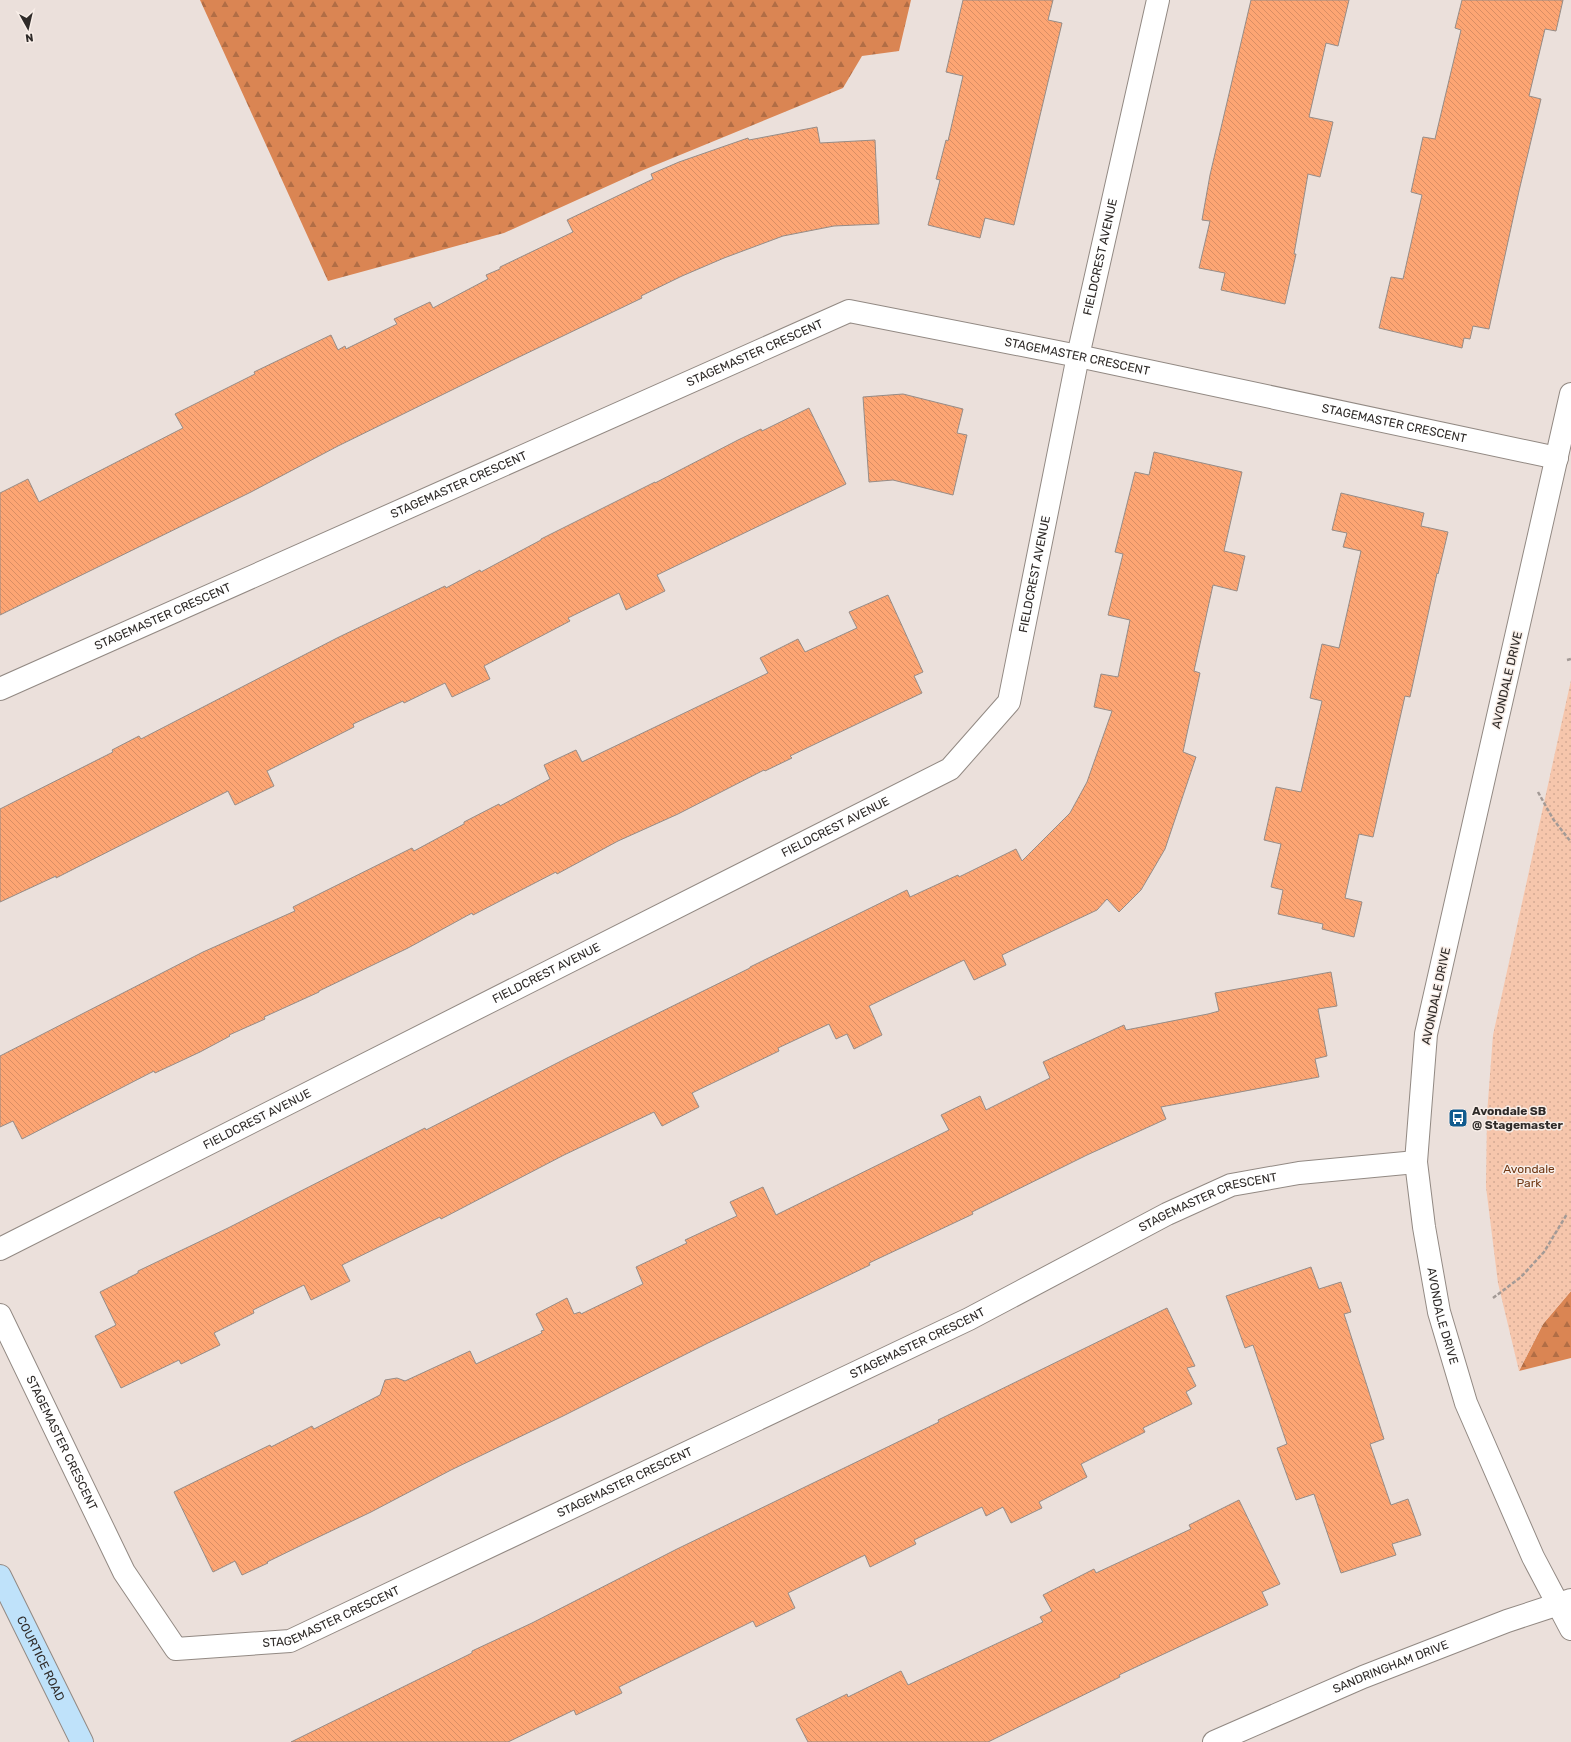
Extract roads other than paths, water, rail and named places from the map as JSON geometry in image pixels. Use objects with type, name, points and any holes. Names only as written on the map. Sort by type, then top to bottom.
[{"type":"main road","name":"COURTICE ROAD","points":[[0,1576],[82,1742]]},
{"type":"street","name":"FIELDCREST AVENUE","points":[[0,1249],[950,769],[1009,702],[1078,356],[1158,0]]},
{"type":"street","name":"STAGEMASTER CRESCENT","points":[[0,689],[849,311],[1078,356],[1557,458]]},
{"type":"street","name":"AVONDALE DRIVE","points":[[1571,394],[1426,1034],[1416,1162],[1424,1227],[1439,1312],[1466,1403],[1533,1557],[1565,1602],[1571,1630]]},
{"type":"street","name":"STAGEMASTER CRESCENT","points":[[0,1315],[124,1572],[176,1648],[290,1641],[969,1319],[1167,1214],[1231,1185],[1299,1173],[1416,1162]]},
{"type":"street","name":"SANDRINGHAM DRIVE","points":[[1214,1742],[1363,1677],[1507,1621],[1565,1602]]},
{"type":"place","name":"Avondale SB @ Stagemaster","points":[[1458,1118]]},
{"type":"park label","name":"Avondale Park","points":[[1529,1176]]}]
